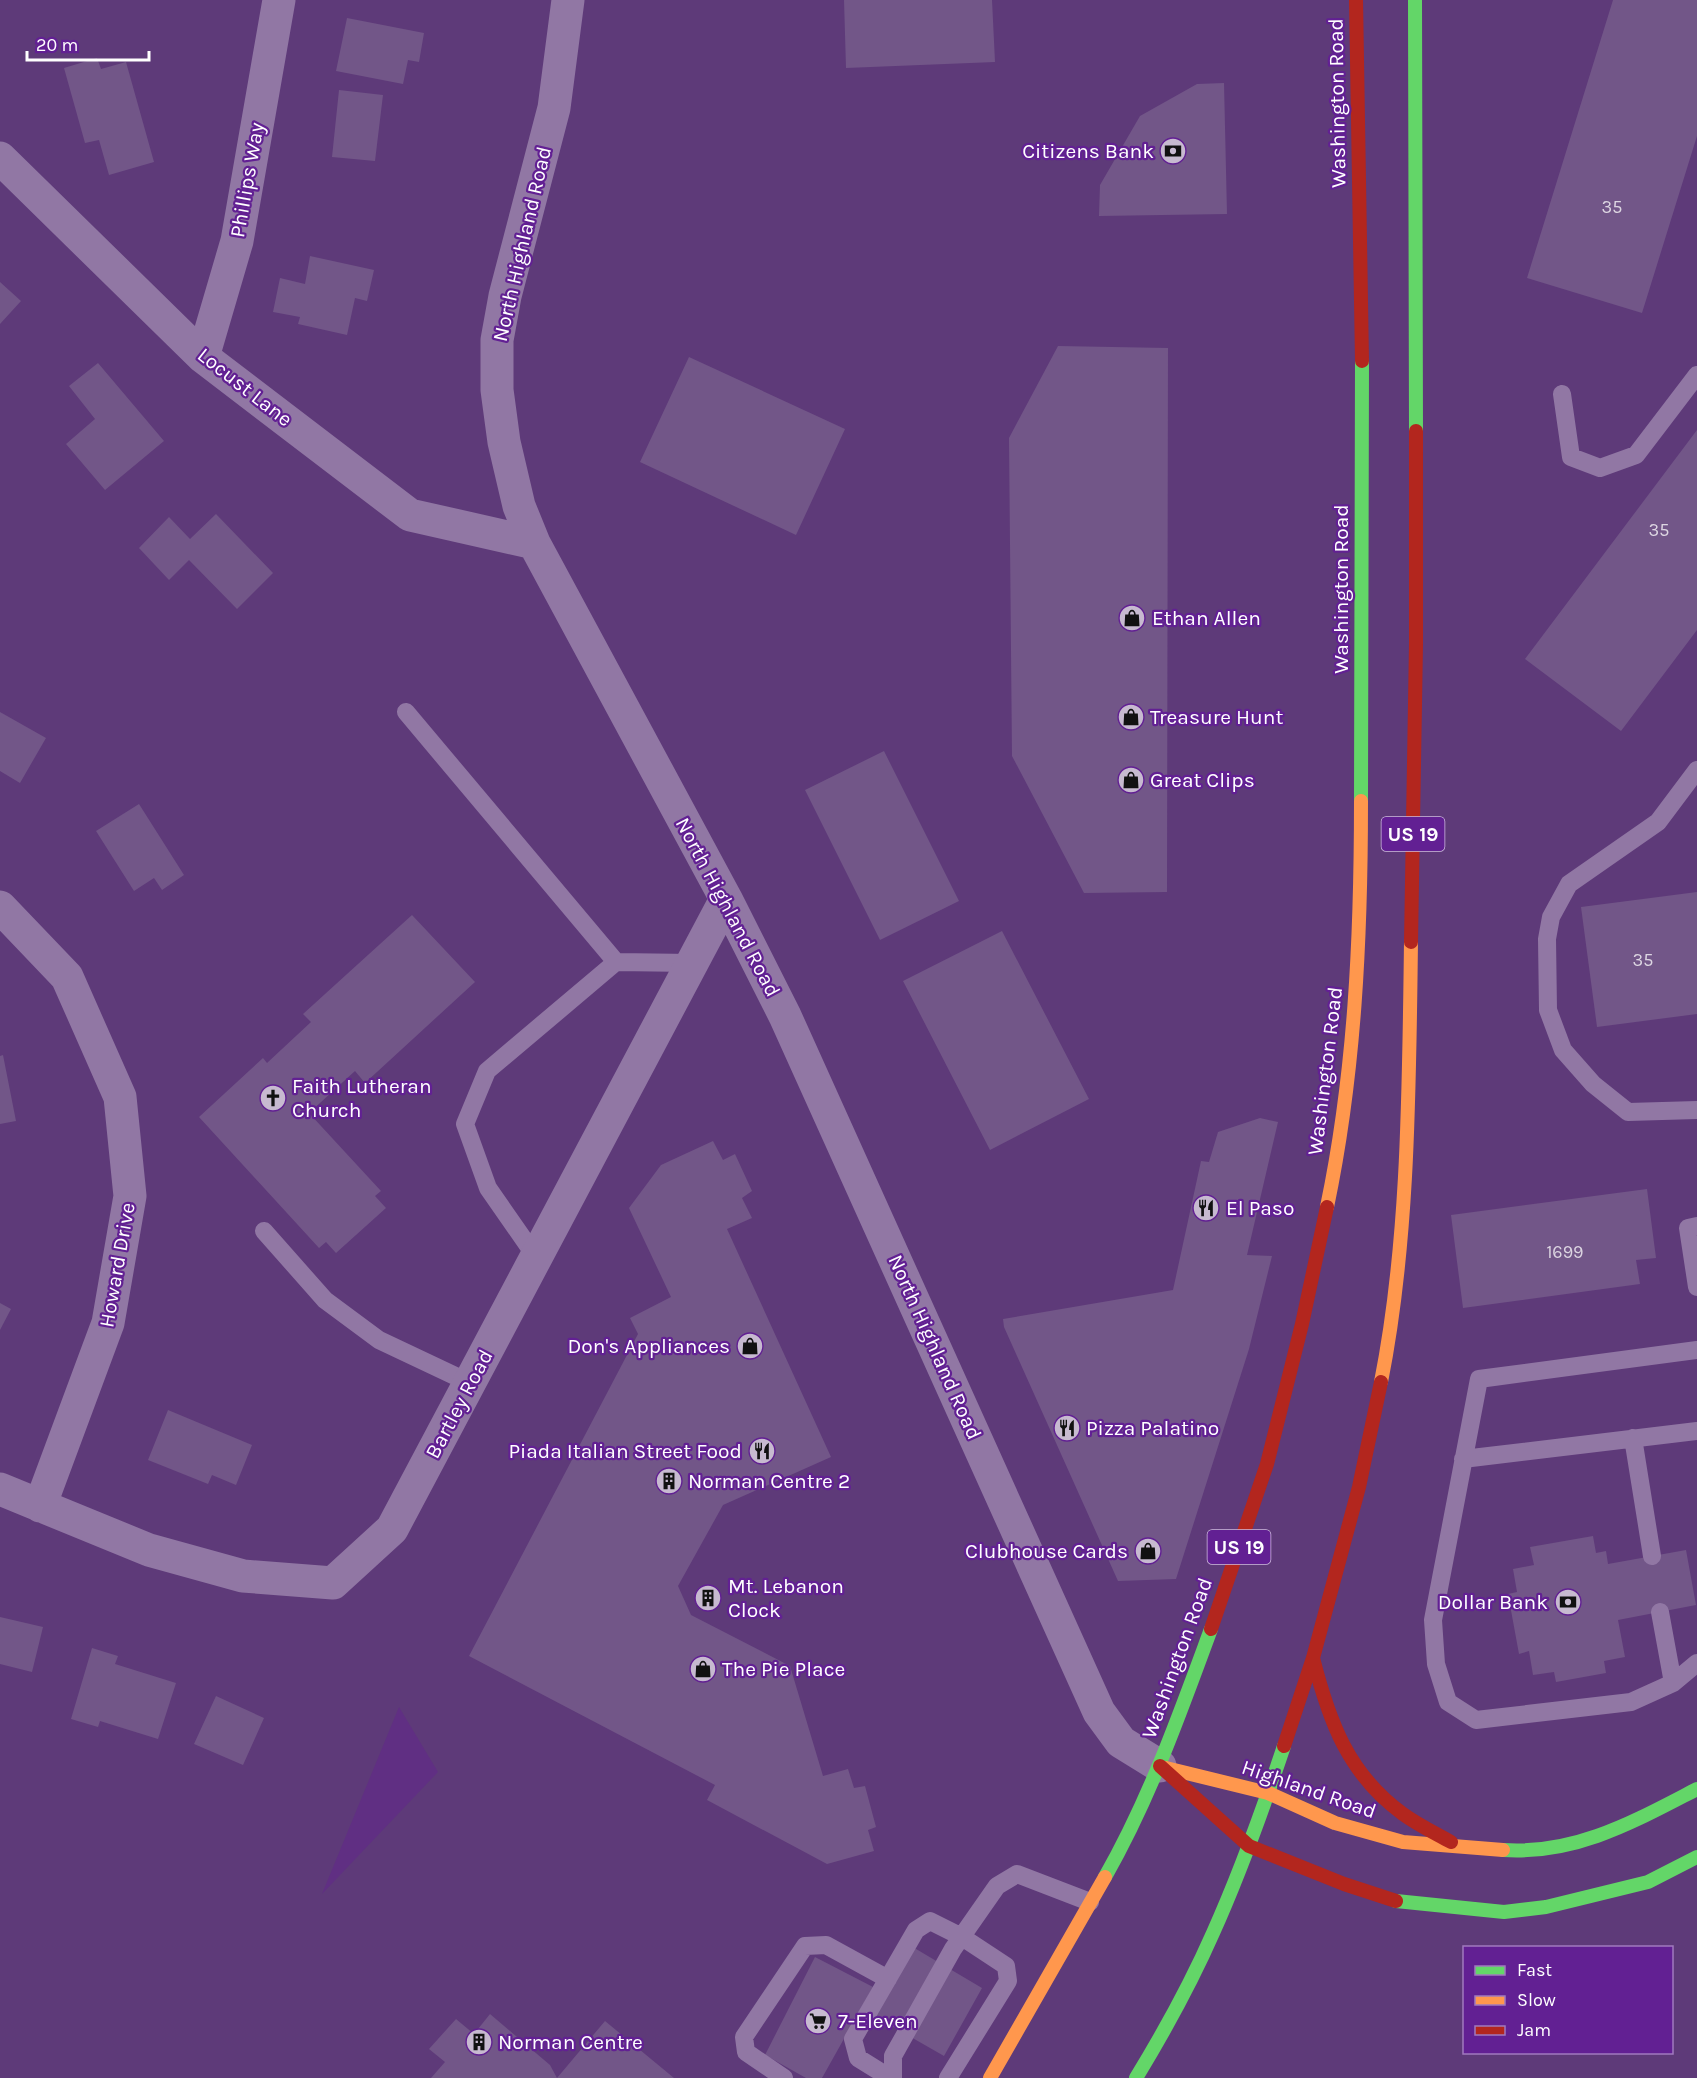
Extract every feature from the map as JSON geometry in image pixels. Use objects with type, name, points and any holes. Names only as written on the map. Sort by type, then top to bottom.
[{"type":"main road","name":"Washington Road","points":[[990,2078],[1127,1836],[1160,1766],[1224,1594],[1267,1464],[1302,1324],[1321,1235],[1349,1078],[1358,970],[1361,827],[1362,285],[1356,0]]},
{"type":"main road","name":"US 19","points":[[1136,2078],[1160,2038],[1213,1934],[1268,1793],[1313,1658],[1359,1487],[1389,1340],[1403,1202],[1410,1031],[1416,644],[1415,0]]},
{"type":"main road","points":[[1313,1658],[1334,1731],[1362,1776],[1403,1814],[1458,1846]]},
{"type":"main road","name":"Highland Road","points":[[1160,1766],[1268,1793],[1335,1823],[1403,1842],[1522,1851],[1574,1844],[1624,1827],[1697,1789]]},
{"type":"main road","points":[[1160,1766],[1249,1846],[1344,1884],[1400,1902],[1504,1912],[1546,1907],[1648,1882],[1697,1857]]},
{"type":"street","name":"Phillips Way","points":[[203,357],[237,241],[279,0]]},
{"type":"street","name":"North Highland Road","points":[[568,0],[554,108],[505,296],[497,340],[496,390],[504,442],[519,506],[534,543],[726,899],[785,1016],[1099,1712],[1121,1742],[1160,1766]]},
{"type":"street","name":"Locust Lane","points":[[0,158],[203,357],[410,515],[534,543]]},
{"type":"street","name":"Bartley Road","points":[[0,1489],[149,1550],[243,1576],[333,1583],[392,1529],[726,899]]},
{"type":"street","name":"Howard Drive","points":[[0,907],[67,977],[120,1097],[130,1196],[108,1323],[40,1506]]},
{"type":"lane","points":[[1562,394],[1571,457],[1600,468],[1636,455],[1697,375]]},
{"type":"lane","points":[[406,712],[616,962]]},
{"type":"lane","points":[[1697,770],[1658,822],[1569,884],[1551,917],[1547,939],[1548,1010],[1563,1050],[1593,1084],[1628,1112],[1697,1110]]},
{"type":"lane","points":[[536,1257],[488,1188],[465,1124],[487,1071],[616,962],[692,963]]},
{"type":"lane","points":[[1697,1226],[1688,1228],[1697,1287]]},
{"type":"lane","points":[[264,1231],[325,1300],[379,1340],[470,1383]]},
{"type":"lane","points":[[1697,1350],[1479,1379],[1433,1620],[1436,1664],[1448,1702],[1476,1720],[1631,1702],[1672,1683],[1697,1663]]},
{"type":"lane","points":[[1463,1459],[1697,1431]]},
{"type":"lane","points":[[1633,1438],[1652,1556]]},
{"type":"lane","points":[[1660,1612],[1672,1683]]},
{"type":"lane","points":[[948,2078],[1008,1981],[1006,1966],[962,1937],[930,1921],[916,1930],[853,2039],[858,2058],[885,2077],[892,2056],[962,1937],[997,1887],[1017,1874],[1090,1902]]},
{"type":"lane","points":[[784,2078],[746,2052],[744,2037],[805,1946],[826,1945],[888,1979]]},
{"type":"shaded area","points":[[399,1707],[438,1772],[322,1894]]},
{"type":"building","points":[[844,0],[992,0],[995,62],[846,68]]},
{"type":"building","points":[[1613,0],[1697,0],[1697,136],[1642,313],[1527,278]]},
{"type":"building","points":[[347,18],[424,33],[419,62],[408,60],[403,84],[336,71]]},
{"type":"building","points":[[97,58],[101,69],[126,62],[154,162],[109,175],[99,140],[85,143],[64,68]]},
{"type":"building","name":"Citizens Bank","points":[[1224,83],[1227,214],[1099,216],[1100,185],[1140,116],[1197,84]]},
{"type":"building","points":[[339,90],[383,95],[375,161],[332,157]]},
{"type":"building","points":[[310,256],[374,270],[367,301],[355,298],[347,335],[298,324],[300,317],[273,312],[280,278],[305,284]]},
{"type":"building","points":[[0,282],[21,301],[0,324]]},
{"type":"building","points":[[1058,346],[1168,348],[1167,892],[1084,893],[1012,756],[1009,438]]},
{"type":"building","points":[[689,357],[845,429],[796,535],[640,462]]},
{"type":"building","points":[[98,363],[164,441],[105,490],[66,444],[95,419],[69,386]]},
{"type":"building","points":[[1697,430],[1697,630],[1621,731],[1525,659]]},
{"type":"building","points":[[216,514],[273,573],[237,609],[189,560],[169,580],[139,548],[169,517],[190,539]]},
{"type":"building","points":[[0,712],[46,738],[20,783],[0,771]]},
{"type":"building","points":[[884,751],[959,901],[880,940],[805,790]]},
{"type":"building","points":[[139,804],[184,875],[162,890],[154,878],[134,891],[96,831]]},
{"type":"building","points":[[1697,892],[1697,1014],[1597,1027],[1581,907]]},
{"type":"building","name":"Faith Lutheran Church","points":[[412,915],[475,982],[365,1083],[355,1071],[309,1113],[381,1191],[375,1196],[386,1208],[336,1253],[326,1242],[319,1248],[199,1117],[263,1058],[267,1063],[311,1022],[303,1014]]},
{"type":"building","points":[[1002,931],[1089,1099],[990,1150],[903,981]]},
{"type":"building","points":[[3,1055],[16,1121],[0,1124],[0,1056]]},
{"type":"building","points":[[1260,1118],[1278,1122],[1247,1255],[1272,1256],[1249,1349],[1176,1579],[1118,1581],[1004,1327],[1003,1319],[1173,1290],[1201,1161],[1209,1162],[1218,1132]]},
{"type":"building","name":"Norman Centre 2","points":[[713,1141],[723,1160],[735,1154],[752,1191],[742,1198],[752,1218],[727,1229],[831,1457],[723,1505],[678,1586],[691,1615],[790,1666],[823,1776],[848,1769],[854,1788],[865,1786],[876,1827],[868,1830],[874,1851],[827,1864],[707,1800],[715,1785],[469,1656],[638,1334],[630,1318],[671,1297],[629,1208],[661,1165]]},
{"type":"building","points":[[1647,1189],[1656,1258],[1636,1260],[1640,1284],[1463,1308],[1451,1215]]},
{"type":"building","points":[[0,1303],[11,1309],[0,1330]]},
{"type":"building","points":[[168,1410],[252,1445],[236,1485],[212,1475],[208,1484],[148,1460]]},
{"type":"building","points":[[1593,1536],[1596,1553],[1606,1551],[1608,1564],[1686,1550],[1696,1605],[1618,1620],[1625,1657],[1604,1661],[1606,1673],[1556,1682],[1554,1672],[1533,1675],[1529,1651],[1519,1654],[1508,1594],[1517,1592],[1513,1569],[1534,1565],[1530,1547]]},
{"type":"building","points":[[0,1617],[43,1627],[32,1672],[0,1664]]},
{"type":"building","points":[[92,1648],[118,1656],[115,1664],[176,1683],[158,1739],[100,1721],[98,1727],[71,1719]]},
{"type":"building","points":[[216,1696],[264,1718],[243,1765],[194,1744]]},
{"type":"building","points":[[911,1946],[982,1988],[944,2056],[874,2016]]},
{"type":"building","name":"7-Eleven","points":[[815,1957],[873,1987],[822,2078],[806,2078],[765,2055]]},
{"type":"building","name":"Norman Centre","points":[[490,2014],[550,2065],[557,2078],[431,2078],[445,2062],[429,2049],[456,2019],[474,2034]]},
{"type":"building","points":[[605,2021],[674,2078],[557,2078]]},
{"type":"traffic: fast","points":[[1415,0],[1416,431]]},
{"type":"traffic: fast","points":[[1361,801],[1362,361]]},
{"type":"traffic: fast","points":[[1105,1877],[1150,1786],[1211,1629]]},
{"type":"traffic: fast","points":[[1136,2078],[1177,2007],[1213,1933],[1251,1841],[1284,1746]]},
{"type":"traffic: fast","points":[[1503,1850],[1530,1850],[1580,1841],[1628,1824],[1697,1789]]},
{"type":"traffic: fast","points":[[1396,1901],[1504,1912],[1546,1907],[1648,1882],[1697,1857]]},
{"type":"traffic: slow","points":[[1327,1207],[1350,1056],[1358,954],[1361,801]]},
{"type":"traffic: slow","points":[[1381,1382],[1397,1274],[1406,1163],[1411,942]]},
{"type":"traffic: slow","points":[[1166,1768],[1268,1793],[1335,1823],[1403,1842],[1503,1850]]},
{"type":"traffic: slow","points":[[990,2078],[1105,1877]]},
{"type":"traffic: jam","points":[[1356,0],[1362,361]]},
{"type":"traffic: jam","points":[[1411,942],[1416,644],[1416,431]]},
{"type":"traffic: jam","points":[[1211,1629],[1267,1464],[1302,1324],[1327,1207]]},
{"type":"traffic: jam","points":[[1284,1746],[1313,1658],[1359,1487],[1381,1382]]},
{"type":"traffic: jam","points":[[1313,1658],[1326,1703],[1343,1745],[1368,1782],[1403,1814],[1451,1842]]},
{"type":"traffic: jam","points":[[1160,1766],[1249,1846],[1344,1884],[1396,1901]]},
{"type":"place","name":"Citizens Bank","points":[[1173,151]]},
{"type":"place","name":"Ethan Allen","points":[[1132,618]]},
{"type":"place","name":"Treasure Hunt","points":[[1131,717]]},
{"type":"place","name":"Great Clips","points":[[1131,780]]},
{"type":"place","name":"Faith Lutheran Church","points":[[273,1098]]},
{"type":"place","name":"El Paso","points":[[1206,1208]]},
{"type":"place","name":"Don's Appliances","points":[[750,1346]]},
{"type":"place","name":"Pizza Palatino","points":[[1067,1428]]},
{"type":"place","name":"Piada Italian Street Food","points":[[762,1451]]},
{"type":"place","name":"Norman Centre 2","points":[[669,1481]]},
{"type":"place","name":"Clubhouse Cards","points":[[1148,1551]]},
{"type":"place","name":"Mt. Lebanon Clock","points":[[708,1598]]},
{"type":"place","name":"Dollar Bank","points":[[1568,1602]]},
{"type":"place","name":"The Pie Place","points":[[703,1669]]},
{"type":"place","name":"7-Eleven","points":[[818,2021]]},
{"type":"place","name":"Norman Centre","points":[[479,2042]]}]
